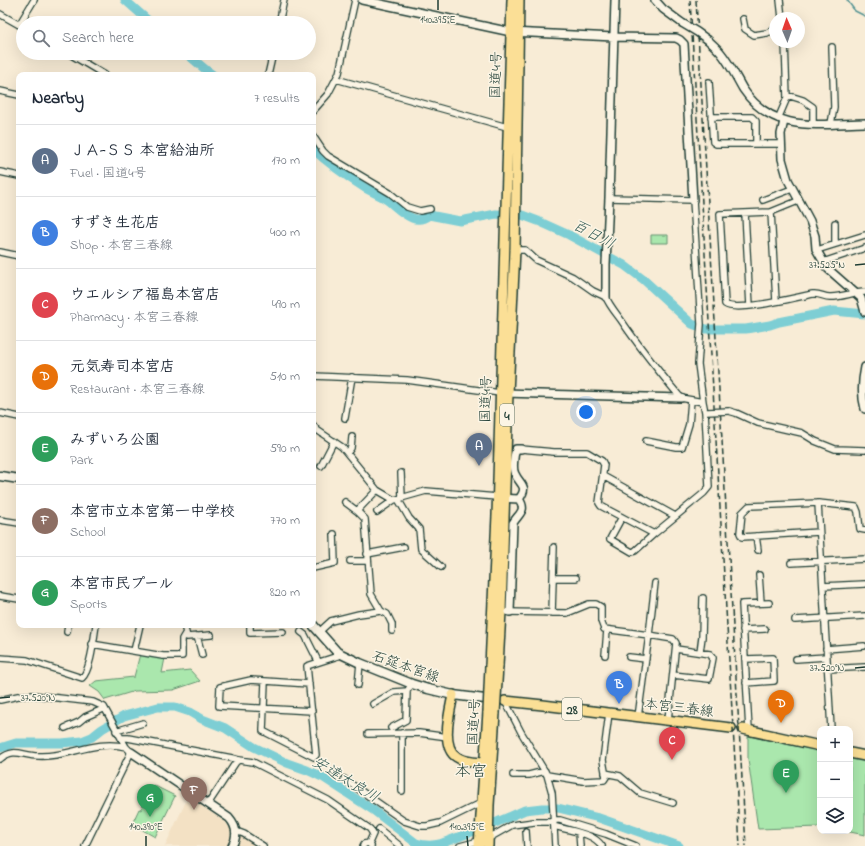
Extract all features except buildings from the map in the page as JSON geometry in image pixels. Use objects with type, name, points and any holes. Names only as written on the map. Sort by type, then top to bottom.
[{"type":"main road","name":"国道4号","points":[[504,393],[515,250],[516,202],[515,32],[512,0]]},
{"type":"main road","name":"国道4号","points":[[484,841],[484,805],[494,666],[501,498],[504,393],[507,127],[519,0]]},
{"type":"main road","points":[[0,476],[16,479]]},
{"type":"main road","name":"国道4号","points":[[494,666],[505,612],[501,498]]},
{"type":"main road","name":"石筵本宮線","points":[[315,628],[341,655],[412,684],[453,695],[505,701]]},
{"type":"main road","points":[[453,695],[449,717],[448,737],[450,750],[456,757],[468,761],[488,763]]},
{"type":"main road","name":"本宮三春線","points":[[505,701],[543,704],[731,728]]},
{"type":"main road","points":[[746,729],[817,745]]},
{"type":"main road","points":[[853,754],[865,756]]},
{"type":"street","points":[[26,16],[34,0]]},
{"type":"street","points":[[281,16],[284,0]]},
{"type":"street","points":[[316,108],[328,94],[339,73],[355,0]]},
{"type":"street","points":[[362,0],[515,32],[614,37],[676,38],[684,44],[701,327],[698,364],[703,402],[706,412],[710,487],[632,552],[610,540],[622,517]]},
{"type":"street","points":[[615,0],[606,297],[630,333],[681,398]]},
{"type":"street","points":[[655,0],[663,10],[708,40],[722,53],[743,88],[756,105],[781,120],[798,124],[865,123]]},
{"type":"street","points":[[780,0],[781,12]]},
{"type":"street","points":[[0,14],[16,23]]},
{"type":"street","points":[[743,19],[745,29],[754,35],[769,32]]},
{"type":"street","points":[[831,124],[834,107],[832,47]]},
{"type":"street","points":[[785,48],[787,98],[781,120],[781,144],[782,159],[788,180],[810,222],[815,236],[817,250],[823,262],[827,268],[861,298],[865,310]]},
{"type":"street","points":[[80,60],[100,72]]},
{"type":"street","points":[[269,72],[271,60]]},
{"type":"street","points":[[336,79],[507,127]]},
{"type":"street","points":[[709,82],[713,142],[716,144],[781,144]]},
{"type":"street","points":[[0,91],[16,94]]},
{"type":"street","points":[[787,95],[803,100],[813,107],[813,124]]},
{"type":"street","points":[[711,117],[752,117],[756,121],[756,144]]},
{"type":"street","points":[[316,140],[328,156],[390,194],[407,207],[420,211],[430,209]]},
{"type":"street","points":[[0,172],[16,175]]},
{"type":"street","points":[[763,200],[792,189]]},
{"type":"street","points":[[609,198],[693,200]]},
{"type":"street","points":[[798,201],[771,212],[720,214],[724,302],[730,307],[750,306],[816,294],[828,298],[855,292],[865,292]]},
{"type":"street","points":[[771,212],[776,301]]},
{"type":"street","points":[[745,213],[750,306]]},
{"type":"street","points":[[835,223],[835,244]]},
{"type":"street","points":[[817,250],[865,235]]},
{"type":"street","points":[[823,262],[865,248]]},
{"type":"street","points":[[515,250],[525,250],[536,260],[573,277],[593,291],[606,297]]},
{"type":"street","points":[[0,252],[16,255]]},
{"type":"street","points":[[865,367],[862,392],[865,409]]},
{"type":"street","points":[[316,376],[407,380],[504,393],[681,398],[703,402]]},
{"type":"street","points":[[345,418],[352,377]]},
{"type":"street","points":[[646,441],[676,448],[682,447],[689,424],[691,400]]},
{"type":"street","points":[[706,412],[729,411],[758,423],[802,433],[814,441],[835,449],[865,450]]},
{"type":"street","points":[[0,413],[16,416]]},
{"type":"street","points":[[316,429],[334,441],[347,453],[377,490],[398,499]]},
{"type":"street","points":[[347,453],[351,448],[352,437]]},
{"type":"street","points":[[321,466],[334,441]]},
{"type":"street","points":[[519,499],[524,489],[514,474],[514,458],[516,449],[546,452],[587,452],[602,461],[604,465],[599,503],[601,506],[654,534]]},
{"type":"street","points":[[401,473],[398,499],[409,518],[419,529],[421,549],[441,567]]},
{"type":"street","points":[[603,476],[675,516]]},
{"type":"street","points":[[357,511],[377,490]]},
{"type":"street","points":[[377,512],[398,499],[426,492],[519,499]]},
{"type":"street","points":[[519,499],[523,509],[522,513],[513,523],[505,612],[567,613],[583,606],[596,604],[601,607],[601,621],[604,629],[672,639],[676,643],[676,649],[668,720]]},
{"type":"street","points":[[345,502],[365,519],[367,561],[371,594],[381,611],[387,614],[392,624],[392,632]]},
{"type":"street","points":[[818,503],[831,726]]},
{"type":"street","points":[[819,532],[742,537],[742,512],[749,506],[818,503],[856,508],[858,512],[860,529],[865,530]]},
{"type":"street","points":[[0,520],[16,523]]},
{"type":"street","points":[[316,567],[335,563],[334,534]]},
{"type":"street","points":[[756,536],[758,550]]},
{"type":"street","points":[[552,613],[554,546]]},
{"type":"street","points":[[367,554],[404,547]]},
{"type":"street","points":[[791,563],[865,559]]},
{"type":"street","points":[[350,561],[367,561]]},
{"type":"street","points":[[759,575],[761,603]]},
{"type":"street","points":[[553,578],[576,578]]},
{"type":"street","points":[[638,717],[655,583]]},
{"type":"street","points":[[823,586],[865,584]]},
{"type":"street","points":[[0,596],[16,599]]},
{"type":"street","points":[[700,652],[703,598]]},
{"type":"street","points":[[746,729],[746,682],[742,604],[769,603]]},
{"type":"street","points":[[319,632],[331,621],[359,614],[381,611]]},
{"type":"street","points":[[795,620],[865,616]]},
{"type":"street","points":[[0,658],[27,660],[81,678],[84,677],[87,671],[95,628]]},
{"type":"street","points":[[134,651],[139,628]]},
{"type":"street","points":[[92,644],[164,656],[182,656],[182,639],[185,634],[184,628]]},
{"type":"street","points":[[250,628],[250,633],[282,632]]},
{"type":"street","points":[[743,630],[766,629]]},
{"type":"street","points":[[605,654],[607,630]]},
{"type":"street","points":[[301,632],[318,661]]},
{"type":"street","points":[[185,634],[186,637],[211,635]]},
{"type":"street","points":[[197,636],[202,655]]},
{"type":"street","points":[[826,648],[864,646]]},
{"type":"street","points":[[673,675],[709,679],[713,656],[700,652],[676,649]]},
{"type":"street","points":[[265,682],[263,731],[314,757],[316,755],[307,666],[318,661],[341,655]]},
{"type":"street","points":[[796,659],[826,657]]},
{"type":"street","points":[[629,658],[646,659]]},
{"type":"street","points":[[745,660],[772,658],[774,681],[746,682]]},
{"type":"street","points":[[358,685],[360,663]]},
{"type":"street","points":[[827,669],[865,667]]},
{"type":"street","points":[[308,684],[251,680],[220,687],[219,706],[312,711]]},
{"type":"street","points":[[391,728],[406,720],[406,691],[412,684]]},
{"type":"street","points":[[373,704],[394,692],[406,691]]},
{"type":"street","points":[[0,700],[18,696],[33,695],[93,702],[105,707],[116,731],[129,749]]},
{"type":"street","points":[[505,701],[521,732],[546,773],[552,792],[555,846]]},
{"type":"street","points":[[65,728],[105,707]]},
{"type":"street","points":[[513,775],[546,773],[583,781],[601,780],[606,778],[603,760],[609,713]]},
{"type":"street","points":[[116,731],[143,723]]},
{"type":"street","points":[[402,733],[402,791]]},
{"type":"street","points":[[368,734],[419,733],[448,737]]},
{"type":"street","points":[[121,738],[128,738],[253,762],[328,800],[371,831],[373,834],[370,845],[364,844],[363,846]]},
{"type":"street","points":[[0,759],[7,753],[13,752],[37,756],[49,756],[94,746],[121,746],[129,749],[229,818],[235,826],[236,831],[235,840],[232,846]]},
{"type":"street","points":[[86,846],[129,749]]},
{"type":"street","points":[[208,804],[239,760]]},
{"type":"street","points":[[605,773],[620,776],[640,793],[673,803]]},
{"type":"street","points":[[344,779],[404,821],[420,826],[440,823],[484,805]]},
{"type":"street","points":[[460,846],[484,841],[512,825],[560,820],[606,834],[636,846]]},
{"type":"street","points":[[554,821],[594,838],[602,846]]},
{"type":"street","points":[[380,829],[400,846]]},
{"type":"street","points":[[236,831],[244,834],[263,846]]},
{"type":"street","points":[[526,831],[527,846]]},
{"type":"street","points":[[580,833],[580,846]]},
{"type":"shaded area","points":[[188,797],[225,822],[233,832],[258,846],[165,846]]},
{"type":"green space","points":[[651,235],[668,235],[668,243],[651,243]]},
{"type":"green space","points":[[140,654],[165,658],[162,673],[190,670],[200,681],[173,690],[135,691],[105,700],[99,692],[90,686],[96,681],[134,677]]},
{"type":"green space","points":[[748,736],[817,750],[817,827],[758,829],[748,759]]},
{"type":"green space","points":[[853,758],[865,761],[865,835],[853,833]]},
{"type":"green space","points":[[153,785],[175,796],[155,837],[132,824],[139,809],[141,810]]},
{"type":"waterway","name":"百日川","points":[[125,0],[143,16]]},
{"type":"waterway","points":[[847,0],[855,11],[865,16]]},
{"type":"waterway","name":"百日川","points":[[194,60],[209,72]]},
{"type":"waterway","name":"百日川","points":[[316,152],[331,165],[351,179],[384,198],[405,214],[415,219],[425,218],[429,215],[460,221],[496,214],[522,215],[569,235],[624,265],[644,280],[692,324],[706,329],[746,329],[834,311],[865,314]]},
{"type":"waterway","name":"安達太良川","points":[[0,748],[16,743],[62,743],[82,741],[92,737],[102,729],[124,716],[158,707],[175,707],[225,728],[254,747],[287,763],[324,778],[373,810],[419,844],[440,844],[525,810],[558,808],[599,818],[679,846]]},
{"type":"railway","points":[[690,0],[740,846]]},
{"type":"railway","points":[[696,0],[746,846]]},
{"type":"place","name":"ＪＡ-ＳＳ 本宮給油所","points":[[479,466]]},
{"type":"place","name":"すずき生花店","points":[[619,704]]},
{"type":"place","name":"元気寿司本宮店","points":[[781,723]]},
{"type":"place","name":"ウエルシア福島本宮店","points":[[672,760]]},
{"type":"place","name":"みずいろ公園","points":[[786,793]]},
{"type":"place","name":"本宮市立本宮第一中学校","points":[[194,810]]},
{"type":"place","name":"本宮市民プール","points":[[150,817]]},
{"type":"district","name":"本宮","points":[[471,770]]}]
